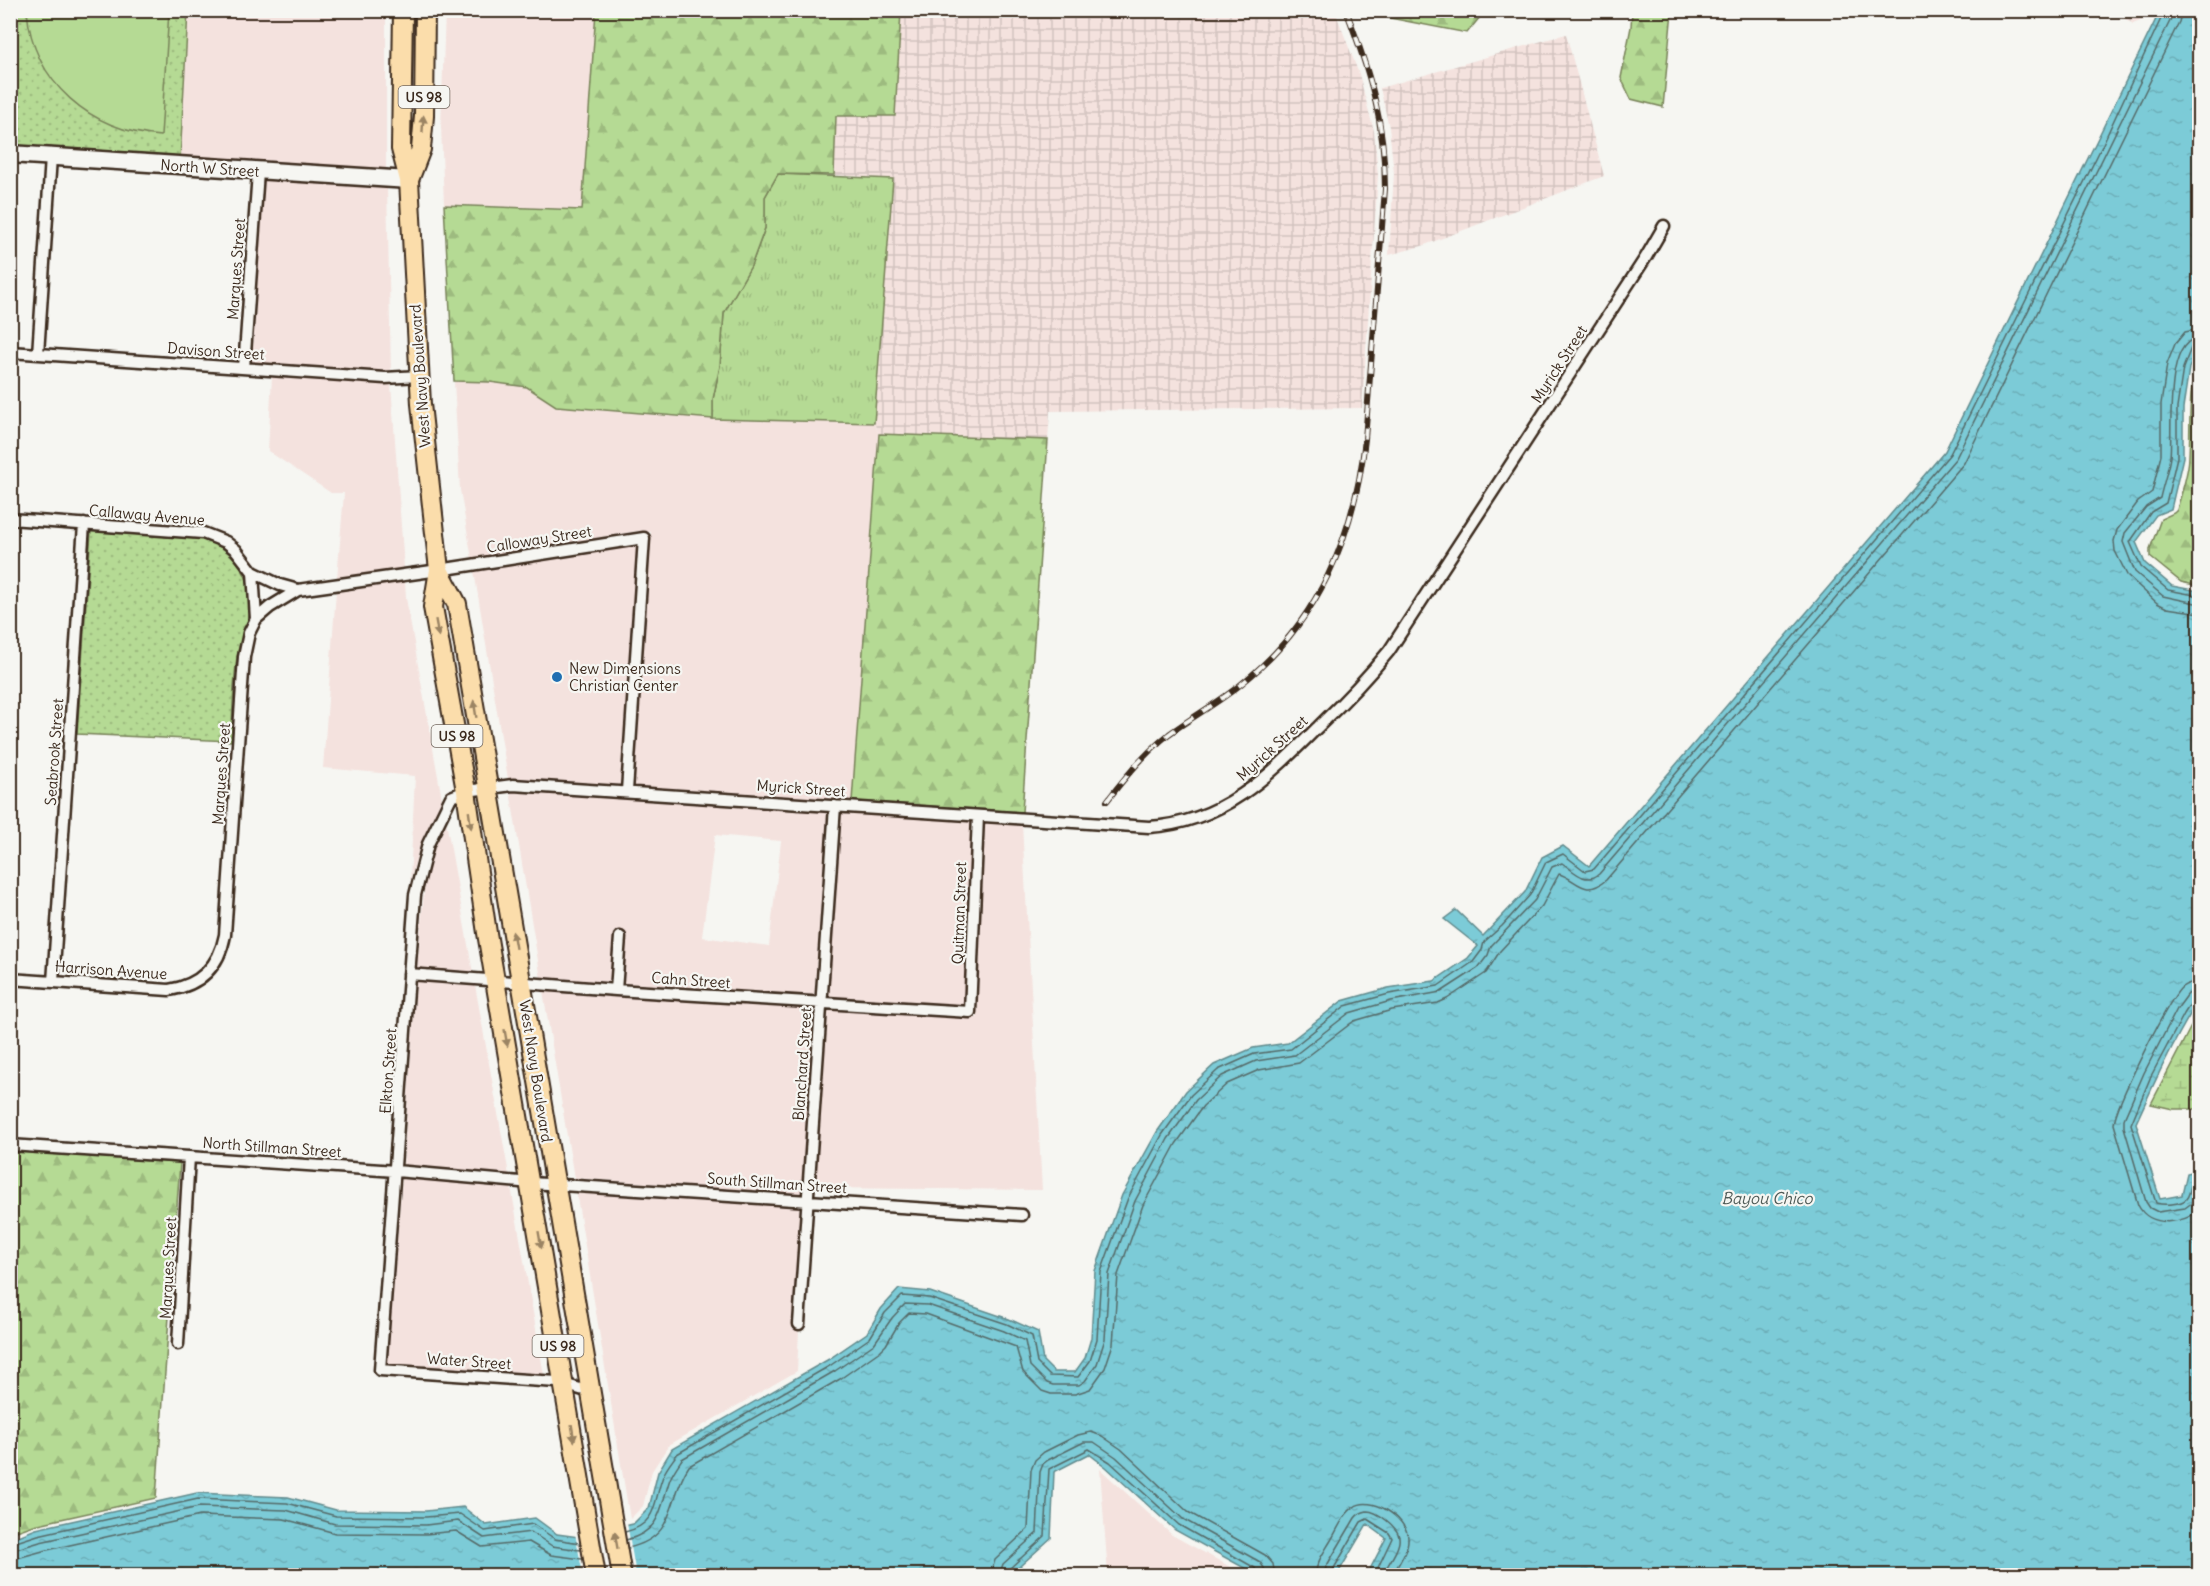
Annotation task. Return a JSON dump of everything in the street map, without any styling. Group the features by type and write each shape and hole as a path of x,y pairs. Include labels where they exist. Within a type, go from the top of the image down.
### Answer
{"main road":[{"name":"West Navy Boulevard","path":"403,10 401,149 409,180 419,375 439,570 433,607 466,791 495,981 596,1575"},
{"name":"West Navy Boulevard","path":"409,180 421,149 424,116 425,10"},
{"name":"North W Street","path":"10,154 258,172 409,180"},
{"name":"West Navy Boulevard","path":"439,570 456,604 622,1575"}],"street":[{"path":"39,354 51,157"},
{"name":"Marques Street","path":"244,368 258,172"},
{"name":"Myrick Street","path":"466,791 513,785 627,791 1101,825 1164,826 1209,813 1245,794 1269,775 1361,685 1389,651 1664,226"},
{"name":"Davison Street","path":"10,352 385,378 419,375"},
{"name":"Callaway Avenue","path":"10,519 203,533 215,536 236,550 254,573 280,585 298,590"},
{"name":"Seabrook Street","path":"53,982 84,524"},
{"name":"Calloway Street","path":"439,570 644,538 627,791"},
{"name":"Callaway Avenue","path":"256,619 270,607 298,590 439,570"},
{"name":"Marques Street","path":"205,975 218,960 225,935 244,657 249,633 256,619 254,573"},
{"name":"Elkton Street","path":"380,1370 415,895 423,859 447,803 456,795 466,791"},
{"name":"Blanchard Street","path":"799,1324 835,806"},
{"name":"Quitman Street","path":"970,1012 978,816"},
{"path":"616,990 620,937"},
{"name":"Cahn Street","path":"409,974 616,990 970,1012"},
{"name":"Harrison Avenue","path":"10,979 169,990 193,984 205,975"},
{"name":"North Stillman Street","path":"10,1145 396,1171 531,1183"},
{"name":"Marques Street","path":"178,1344 189,1157"},
{"name":"South Stillman Street","path":"531,1183 1022,1215"},
{"name":"Water Street","path":"380,1370 557,1382 590,1392"}],"shaded area":[{"path":"188,11 386,11 386,173 180,160"},
{"path":"445,11 596,11 582,210 444,205 441,126"},
{"path":"901,11 1335,11 1359,74 1374,131 1378,175 1362,408 1050,411 1048,440 879,434 874,423 893,179 834,175 836,115 895,116"},
{"path":"2115,11 2154,11 2151,16 2133,24"},
{"path":"1566,34 1604,176 1422,246 1389,255 1394,173 1389,127 1380,88"},
{"path":"264,178 387,185 391,372 252,362"},
{"path":"272,376 391,384 404,568 337,579 344,493 331,493 268,451"},
{"path":"454,381 490,382 527,387 556,406 713,419 874,423 879,434 852,801 634,786 651,532 638,531 472,559 460,490"},
{"path":"637,545 620,785 508,779 474,571"},
{"path":"405,581 406,598 442,799 421,842 410,881 415,776 323,768 336,591"},
{"path":"510,791 828,811 814,996 541,979","holes":["715,835 781,841 769,946 702,937"]},
{"path":"841,812 971,821 964,1006 828,997"},
{"path":"446,821 473,973 417,969 425,880 435,846"},
{"path":"985,822 1022,824 1042,1190 815,1188 827,1009 977,1018"},
{"path":"416,981 475,985 509,1175 403,1166"},
{"path":"543,991 814,1009 801,1194 574,1178"},
{"path":"402,1178 511,1187 544,1375 387,1364"},
{"path":"576,1191 800,1206 792,1329 799,1330 797,1371 669,1445 652,1471 643,1506 630,1519"},
{"path":"1100,1469 1172,1535 1245,1575 1108,1575"}],"green space":[{"path":"10,11 188,11 180,160 11,148"},
{"path":"27,11 169,11 161,136 135,132 111,124 89,113 70,99 54,81 41,60 32,37"},
{"path":"596,11 901,11 895,116 836,116 834,175 778,174 765,197 765,228 751,266 724,313 720,366 713,399 713,419 556,406 527,387 490,382 454,381 444,205 582,210"},
{"path":"1354,11 1485,11 1467,33"},
{"path":"1632,11 1672,11 1663,107 1631,99 1621,78"},
{"path":"778,174 893,179 874,423 713,419 713,399 720,366 724,313 751,266 765,228 765,197"},
{"path":"2199,359 2200,586 2181,582 2150,557 2150,549 2161,519 2177,510 2186,476 2189,463 2191,395"},
{"path":"879,434 1048,440 1022,812 852,801"},
{"path":"91,531 201,539 224,549 240,566 246,577 251,600 250,613 237,657 231,741 77,734"},
{"path":"2199,1011 2199,1109 2173,1109 2151,1104"},
{"path":"11,1151 180,1163 156,1498 34,1525 11,1533"}],"water":[{"name":"Bayou Chico","path":"2160,11 2199,11 2199,352 2197,351 2189,368 2183,408 2183,457 2171,509 2156,515 2136,542 2145,563 2172,586 2199,591 2199,1000 2173,1045 2136,1123 2160,1199 2182,1195 2187,1173 2199,1170 2199,1575 1367,1575 1386,1538 1367,1524 1337,1575 1257,1575 1175,1530 1089,1454 1054,1472 1051,1538 1010,1575 11,1576 11,1539 36,1529 197,1493 288,1497 336,1510 426,1511 463,1507 486,1525 535,1518 557,1534 579,1537 633,1524 649,1508 658,1472 672,1449 829,1359 867,1333 881,1309 899,1289 930,1292 1009,1319 1038,1332 1043,1361 1054,1372 1075,1372 1085,1358 1091,1338 1095,1271 1122,1195 1157,1132 1186,1091 1214,1065 1253,1048 1288,1043 1342,1001 1388,988 1434,981 1468,958 1478,946 1444,919 1456,910 1483,936 1525,892 1542,857 1563,846 1589,866 1945,451"}],"pier":[{"path":"627,1523 636,1575 583,1575 575,1533"}],"railway":[{"path":"1107,801 1160,741 1223,698 1267,661 1291,634 1311,606 1342,543 1360,475 1365,439 1385,189 1379,119 1369,76 1346,10"}],"place":[{"name":"New Dimensions Christian Center","path":"557,677"}]}
